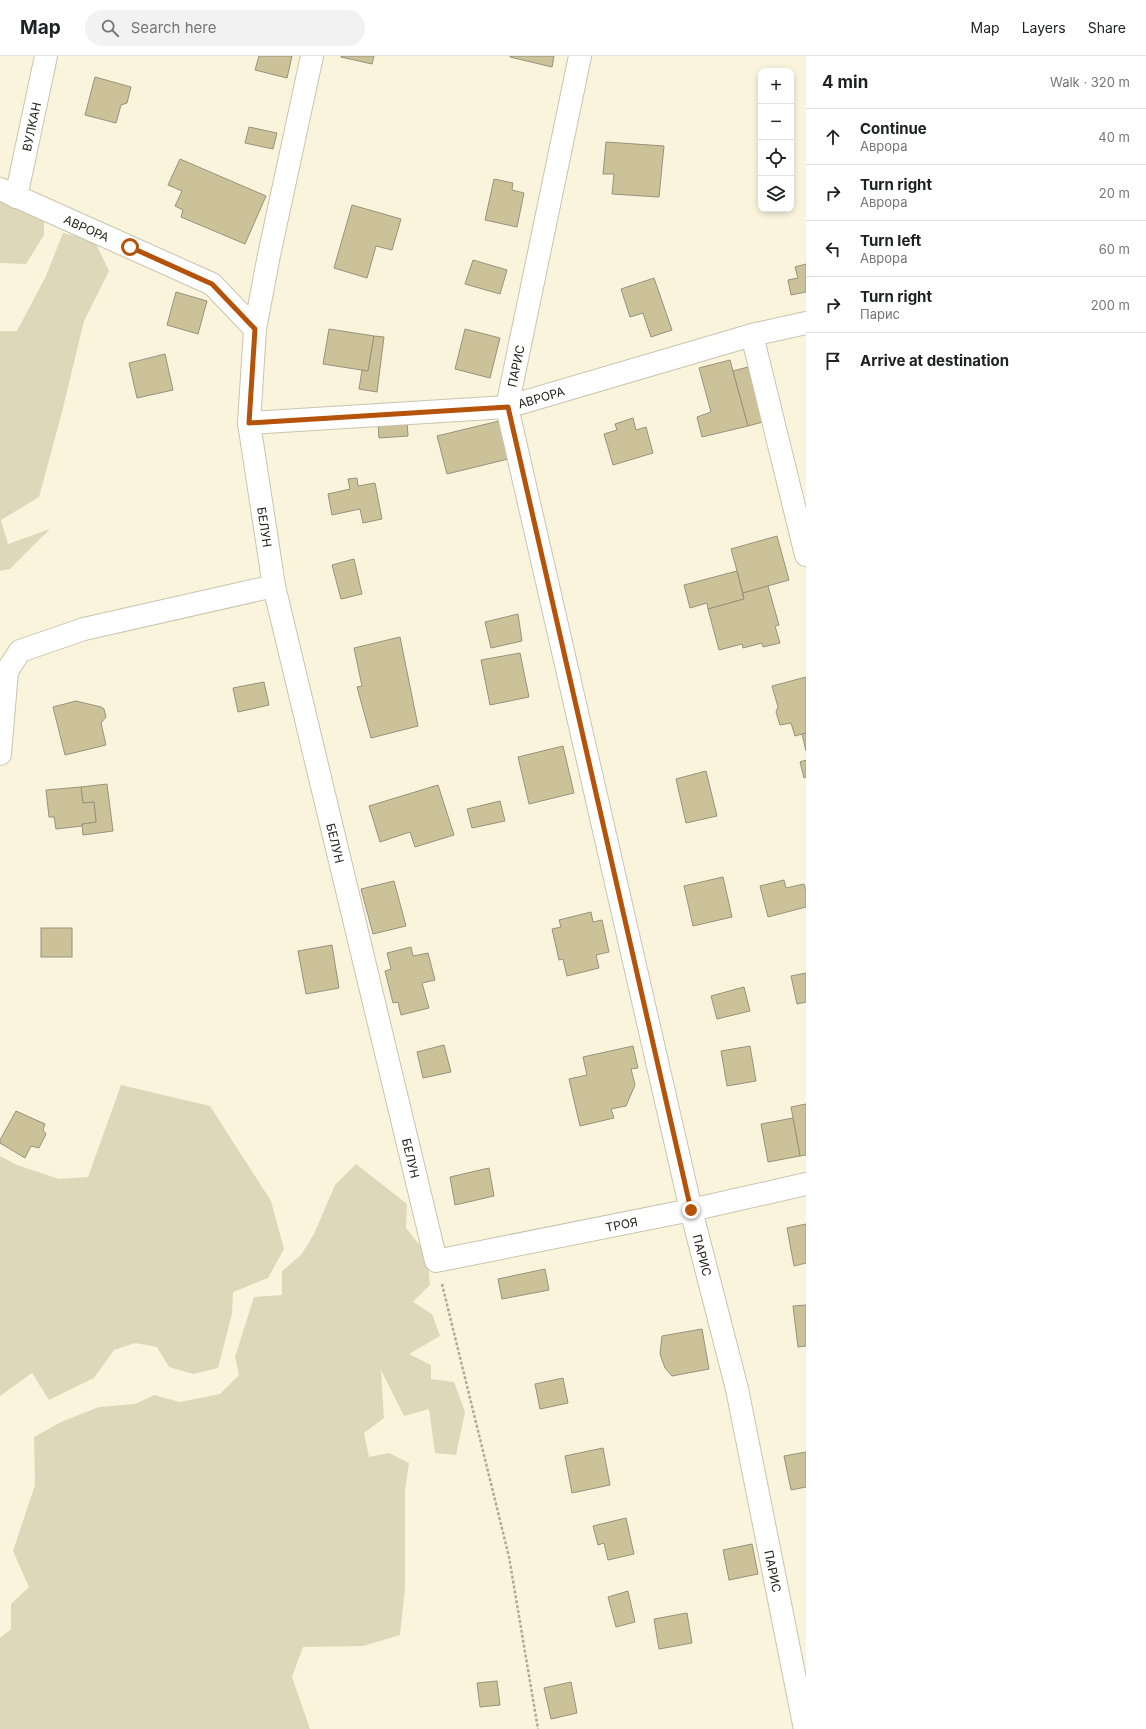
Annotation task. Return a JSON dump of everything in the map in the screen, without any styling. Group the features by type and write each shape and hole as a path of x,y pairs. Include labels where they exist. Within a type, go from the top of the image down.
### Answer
{"street":[{"name":"ВУЛКАН","path":"8,193 46,56"},
{"path":"249,423 255,329 269,255 312,56"},
{"name":"ПАРИС","path":"580,56 508,407 691,1210 737,1389 805,1729"},
{"name":"АВРОРА","path":"8,193 212,284 255,329"},
{"name":"АВРОРА","path":"249,423 508,407 752,335 806,323"},
{"path":"752,335 806,555"},
{"name":"БЕЛУН","path":"249,423 274,586 436,1261"},
{"path":"0,754 7,671 20,651 84,629 274,586"},
{"name":"ТРОЯ","path":"436,1261 691,1210 806,1184"}],"path":[{"path":"436,1261 509,1557 538,1729"}],"shaded area":[{"path":"0,197 44,222 44,235 26,264 0,263"},
{"path":"63,233 94,240 109,271 84,321 62,412 39,497 1,520 8,544 50,529 10,569 0,571 0,331 17,331 46,276"},
{"path":"121,1085 210,1106 271,1201 284,1249 268,1278 233,1292 232,1314 218,1368 193,1374 169,1367 157,1347 135,1343 114,1350 94,1378 49,1400 32,1373 0,1396 0,1156 17,1165 59,1179 88,1177"},
{"path":"356,1164 407,1204 406,1228 427,1254 430,1285 413,1302 432,1314 440,1336 409,1354 431,1365 431,1379 454,1382 465,1412 456,1455 435,1453 429,1409 404,1416 381,1370 384,1418 364,1433 369,1457 389,1453 409,1463 405,1490 405,1588 400,1635 363,1646 303,1647 292,1677 310,1729 0,1729 0,1638 11,1629 11,1604 29,1587 13,1551 35,1485 34,1437 61,1422 99,1407 135,1404 154,1395 180,1402 220,1394 239,1375 235,1357 254,1297 282,1295 282,1271 301,1255 314,1234 335,1185"}],"building":[{"path":"259,56 292,56 287,78 255,70"},
{"path":"341,56 374,56 372,64"},
{"path":"510,56 554,56 552,67"},
{"path":"95,77 131,87 127,103 121,105 116,123 85,115"},
{"path":"249,127 277,133 273,149 245,143"},
{"path":"606,142 664,146 659,197 612,194 614,174 603,174"},
{"path":"180,159 266,196 245,244 181,217 183,210 175,206 182,191 168,185"},
{"path":"494,179 513,183 512,190 524,193 517,227 485,220"},
{"path":"352,205 401,219 392,250 376,246 367,278 334,268"},
{"path":"473,260 507,270 500,294 465,284"},
{"path":"806,264 806,292 791,295 788,280 798,278 795,267"},
{"path":"654,278 672,330 651,337 643,313 630,317 621,289"},
{"path":"176,292 207,301 198,334 167,325"},
{"path":"329,329 374,336 368,371 323,364"},
{"path":"465,329 500,338 490,378 455,369"},
{"path":"374,336 384,337 377,392 359,389 362,370 368,371"},
{"path":"165,354 173,390 137,398 129,363"},
{"path":"730,360 748,426 702,437 697,417 711,412 699,368"},
{"path":"748,367 763,422 748,426 733,371"},
{"path":"633,418 636,430 646,427 653,453 613,465 604,434 617,430 615,424"},
{"path":"407,421 408,436 379,438 378,423"},
{"path":"499,421 508,459 447,474 437,436"},
{"path":"357,478 358,486 375,483 382,519 363,523 360,509 332,515 328,494 350,489 348,479"},
{"path":"777,536 789,580 743,593 731,549"},
{"path":"354,559 362,594 341,599 332,565"},
{"path":"737,571 744,599 708,609 707,603 690,608 684,585"},
{"path":"768,586 779,625 775,626 780,643 763,647 762,643 743,648 742,644 719,650 708,609 744,599 743,593"},
{"path":"518,614 522,641 491,648 485,622"},
{"path":"400,637 418,726 371,738 357,687 362,686 354,648"},
{"path":"520,653 529,697 490,705 481,660"},
{"path":"806,677 806,733 795,736 791,723 780,725 776,712 778,707 772,686"},
{"path":"264,682 269,705 238,712 233,688"},
{"path":"76,701 104,709 106,717 101,723 106,745 65,755 53,707"},
{"path":"806,733 806,751 802,734"},
{"path":"563,746 574,793 529,804 518,757"},
{"path":"806,760 806,777 804,778 800,762"},
{"path":"706,771 717,816 686,823 676,779"},
{"path":"107,784 113,831 83,835 82,824 96,822 94,802 83,803 81,787"},
{"path":"438,785 454,835 415,847 410,832 380,842 369,806"},
{"path":"81,787 83,803 94,802 96,822 82,824 82,826 56,829 54,817 49,817 46,790"},
{"path":"500,801 505,821 472,828 467,809"},
{"path":"723,877 732,917 693,926 684,886"},
{"path":"784,880 786,888 804,884 806,891 806,907 768,917 760,886"},
{"path":"394,881 406,926 373,934 361,889"},
{"path":"591,912 593,922 602,920 609,952 596,955 599,968 567,976 563,959 559,960 552,929 561,927 559,920"},
{"path":"41,928 72,928 72,957 41,957"},
{"path":"332,945 339,988 306,994 298,951"},
{"path":"411,947 413,956 428,953 435,980 422,983 429,1008 401,1015 398,1002 393,1003 385,971 391,969 387,953"},
{"path":"806,973 806,1002 797,1004 791,976"},
{"path":"744,987 750,1011 717,1019 711,996"},
{"path":"444,1045 451,1072 423,1078 417,1052"},
{"path":"633,1046 638,1068 631,1069 635,1085 626,1106 611,1109 614,1118 580,1126 569,1079 587,1075 583,1057"},
{"path":"750,1046 756,1081 727,1086 721,1051"},
{"path":"806,1104 806,1155 800,1156 791,1107"},
{"path":"16,1111 45,1124 43,1130 46,1134 39,1148 31,1146 25,1158 0,1143 0,1140"},
{"path":"793,1118 800,1156 768,1162 761,1124"},
{"path":"489,1168 494,1196 455,1205 450,1177"},
{"path":"806,1224 806,1263 794,1266 787,1228"},
{"path":"545,1269 549,1290 502,1299 498,1279"},
{"path":"806,1305 806,1346 798,1347 793,1306"},
{"path":"702,1329 709,1369 672,1376 665,1368 660,1354 662,1336"},
{"path":"563,1378 568,1403 540,1409 535,1384"},
{"path":"603,1448 610,1485 572,1493 565,1456"},
{"path":"806,1452 806,1487 791,1490 784,1456"},
{"path":"626,1518 634,1554 608,1560 604,1543 598,1545 593,1526"},
{"path":"752,1544 758,1574 729,1580 723,1550"},
{"path":"628,1591 635,1622 616,1627 608,1597"},
{"path":"687,1613 692,1643 659,1649 654,1619"},
{"path":"497,1681 500,1705 480,1707 477,1683"},
{"path":"571,1682 577,1713 551,1719 544,1688"}],"route":[{"path":"130,247 212,284 255,329 249,423 508,407 691,1210"}]}
